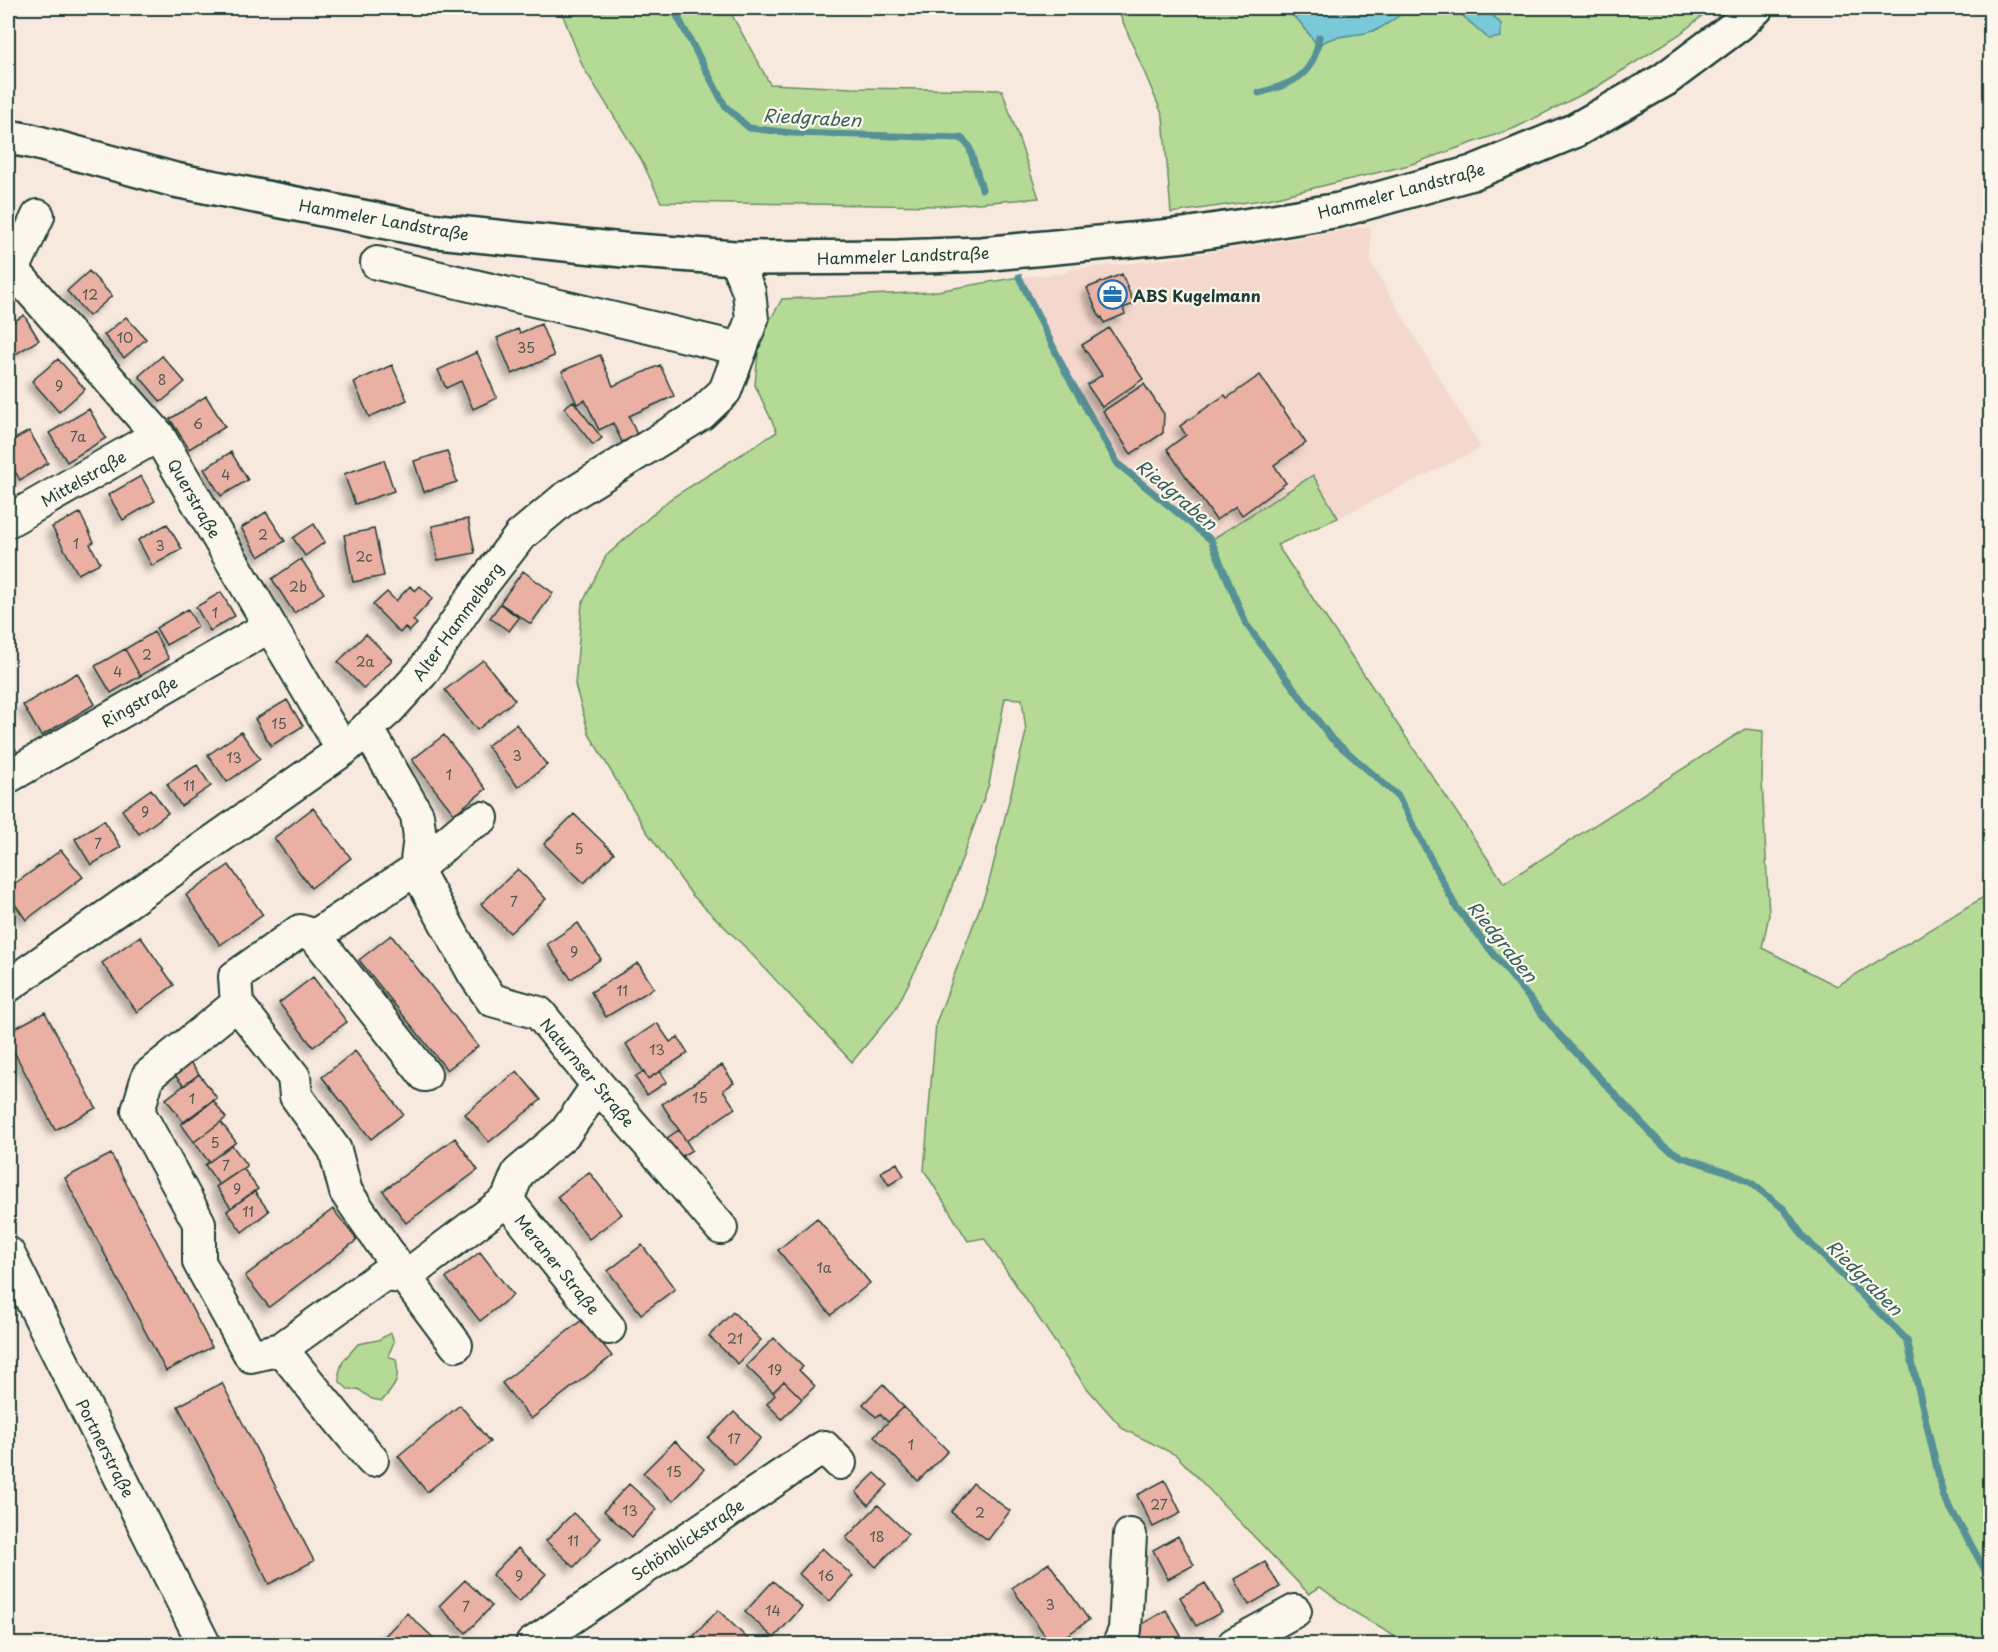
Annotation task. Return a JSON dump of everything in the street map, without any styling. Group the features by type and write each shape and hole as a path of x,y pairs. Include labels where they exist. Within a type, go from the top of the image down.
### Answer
{"main road":[{"name":"Hammeler Landstraße","path":"8,137 31,141 175,180 428,230 623,250 735,258 899,257 1146,247 1185,235 1339,210 1472,173 1574,131 1664,80 1739,24 1756,8"}],"street":[{"path":"10,271 38,216"},
{"name":"Alter Hammelberg","path":"8,986 343,750 389,709 422,674 475,594 519,536 564,499 700,414 725,391 752,319 749,291 735,258"},
{"path":"377,263 741,349"},
{"name":"Querstraße","path":"10,271 158,435 343,750"},
{"name":"Mittelstraße","path":"8,521 158,435"},
{"name":"Ringstraße","path":"8,777 270,626"},
{"path":"367,728 417,815 420,837 416,869"},
{"path":"315,936 416,869 465,826 482,819"},
{"name":"Naturnser Straße","path":"416,869 474,974 492,1000 538,1013 721,1228"},
{"path":"425,1075 315,936 300,931 235,977 237,1004 294,1077 296,1096 335,1150 346,1192 456,1345"},
{"path":"237,1004 148,1076 138,1111 199,1223 198,1263 251,1356 281,1349 383,1275 405,1277"},
{"name":"Meraner Straße","path":"405,1277 507,1200 518,1173 565,1133 598,1085"},
{"name":"Meraner Straße","path":"507,1200 609,1328"},
{"name":"Portnerstraße","path":"8,1252 204,1644"},
{"path":"281,1349 372,1460"},
{"name":"Schönblickstraße","path":"532,1644 824,1447 840,1463"},
{"path":"1119,1644 1125,1630 1130,1535"},
{"path":"1234,1644 1295,1611"}],"shaded area":[{"path":"1371,226 1371,263 1481,448 1338,518 1313,475 1211,540 1118,464 1066,373 1019,277 1169,259"}],"green space":[{"path":"560,8 728,8 770,84 852,88 1002,90 1039,198 940,206 661,202 641,159 583,67"},
{"path":"1117,8 1283,8 1300,22 1318,46 1333,38 1377,30 1410,8 1454,8 1489,39 1501,24 1485,8 1712,8 1680,34 1595,88 1515,128 1409,165 1268,199 1171,213 1163,116"},
{"path":"1019,277 1066,373 1118,464 1211,540 1313,475 1338,518 1277,545 1504,883 1745,729 1763,731 1762,780 1769,915 1762,948 1837,986 1990,893 1990,1644 1407,1644 1354,1612 1320,1587 1309,1594 1176,1455 1123,1429 1085,1386 984,1238 968,1241 924,1170 936,1023 988,886 1026,732 1022,699 1005,698 989,784 937,928 895,1010 852,1062 745,947 692,895 645,829 589,734 575,685 582,604 606,556 670,499 777,432 755,385 759,340 782,299 931,292"},
{"path":"391,1333 394,1342 388,1356 396,1359 397,1377 391,1391 382,1401 372,1399 358,1389 349,1390 340,1382 339,1373 343,1361 358,1344 378,1340"}],"water":[{"path":"1283,8 1410,8 1371,32 1339,37 1318,46 1300,22"},
{"path":"1454,8 1485,8 1501,24 1501,37 1489,39"}],"building":[{"path":"89,271 112,296 89,316 67,291"},
{"path":"1122,274 1134,304 1123,308 1125,314 1104,323 1087,288"},
{"path":"24,315 39,340 9,358 8,325"},
{"path":"126,317 146,339 124,358 104,335"},
{"path":"541,324 554,356 512,374 497,338 518,329 520,333"},
{"path":"1109,328 1143,379 1102,407 1087,385 1102,375 1082,345"},
{"path":"477,352 497,398 473,409 461,381 446,388 438,370"},
{"path":"600,355 613,386 660,365 674,396 629,416 637,435 622,442 613,423 599,430 585,400 577,404 562,371"},
{"path":"162,356 185,382 161,402 139,376"},
{"path":"58,359 85,389 59,412 32,381"},
{"path":"392,365 407,400 369,417 354,382"},
{"path":"1260,375 1306,443 1274,465 1286,483 1242,515 1236,506 1216,520 1167,449 1186,435 1180,426 1225,395 1227,398"},
{"path":"1144,384 1164,414 1163,433 1131,454 1103,411"},
{"path":"206,396 225,427 189,449 170,419"},
{"path":"573,401 602,438 593,445 564,408"},
{"path":"89,409 106,438 67,462 49,433"},
{"path":"29,431 48,463 20,480 8,459 8,443"},
{"path":"447,451 457,482 424,492 414,461"},
{"path":"231,452 248,480 221,496 204,469"},
{"path":"384,460 394,491 355,504 344,474"},
{"path":"141,476 155,501 123,520 108,495"},
{"path":"266,512 285,541 259,557 241,528"},
{"path":"80,513 94,542 90,544 100,563 78,574 52,527"},
{"path":"468,519 475,553 438,560 432,526"},
{"path":"167,524 182,549 152,566 138,540"},
{"path":"314,524 325,542 305,556 293,538"},
{"path":"374,529 384,576 353,582 344,535"},
{"path":"301,559 324,593 294,613 272,579"},
{"path":"523,571 553,593 531,624 500,603"},
{"path":"410,586 415,591 420,586 433,598 413,620 417,624 409,632 405,627 400,633 373,605 387,592 396,601"},
{"path":"221,592 235,616 210,631 196,607"},
{"path":"500,604 519,618 509,631 490,618"},
{"path":"188,609 198,627 166,645 156,628"},
{"path":"154,632 169,659 140,676 125,649"},
{"path":"366,634 392,660 364,689 338,662"},
{"path":"125,649 140,676 111,693 95,666"},
{"path":"483,660 515,700 477,730 445,690"},
{"path":"77,673 95,704 41,736 23,705"},
{"path":"287,700 303,726 271,746 255,719"},
{"path":"516,724 547,765 518,787 487,746"},
{"path":"241,732 260,759 227,782 208,755"},
{"path":"444,735 486,789 454,814 412,760"},
{"path":"8,737 16,750 8,755"},
{"path":"197,765 211,786 181,806 167,784"},
{"path":"151,789 168,813 139,834 122,810"},
{"path":"313,808 351,858 311,888 274,838"},
{"path":"574,814 614,853 584,883 544,844"},
{"path":"104,820 121,847 91,865 75,839"},
{"path":"61,850 83,877 26,920 8,894 8,889"},
{"path":"229,865 263,915 220,945 186,895"},
{"path":"518,869 546,899 510,933 481,904"},
{"path":"578,923 601,959 571,979 547,944"},
{"path":"391,935 478,1046 447,1070 359,960"},
{"path":"140,936 174,985 137,1012 102,963"},
{"path":"638,963 654,988 606,1017 591,992"},
{"path":"313,977 347,1022 313,1047 279,1003"},
{"path":"45,1012 96,1108 55,1130 8,1040 8,1032"},
{"path":"657,1023 670,1042 678,1037 688,1053 648,1079 626,1044"},
{"path":"355,1051 403,1114 371,1139 322,1077"},
{"path":"189,1061 199,1074 184,1086 173,1073"},
{"path":"722,1065 734,1083 723,1090 735,1108 686,1141 662,1104"},
{"path":"517,1071 541,1100 489,1142 465,1114"},
{"path":"644,1071 648,1079 660,1071 667,1082 647,1095 635,1077"},
{"path":"199,1074 217,1098 184,1123 166,1099"},
{"path":"213,1100 226,1118 194,1142 181,1124"},
{"path":"221,1122 236,1142 209,1162 194,1142"},
{"path":"679,1130 692,1150 674,1161 661,1142"},
{"path":"455,1138 478,1170 406,1223 383,1191"},
{"path":"232,1145 247,1166 219,1185 205,1165"},
{"path":"111,1154 212,1347 166,1371 65,1178"},
{"path":"897,1163 904,1176 889,1185 881,1172"},
{"path":"243,1168 258,1189 231,1208 216,1187"},
{"path":"589,1172 622,1214 589,1239 557,1197"},
{"path":"254,1191 269,1211 242,1232 227,1211"},
{"path":"333,1209 357,1240 269,1307 245,1276"},
{"path":"817,1218 870,1283 831,1315 778,1250"},
{"path":"642,1245 675,1289 641,1314 608,1271"},
{"path":"480,1252 513,1295 480,1321 446,1278"},
{"path":"733,1312 761,1340 738,1364 709,1336"},
{"path":"583,1319 612,1356 531,1419 502,1383"},
{"path":"774,1338 803,1367 799,1370 815,1386 802,1399 784,1381 773,1392 746,1366"},
{"path":"784,1381 802,1399 782,1419 767,1404 775,1395 773,1392"},
{"path":"222,1383 314,1561 269,1584 178,1406"},
{"path":"883,1384 904,1407 888,1422 880,1414 876,1417 863,1404"},
{"path":"460,1405 490,1442 427,1492 398,1456"},
{"path":"904,1407 948,1451 918,1481 874,1436"},
{"path":"734,1412 761,1438 735,1465 708,1438"},
{"path":"675,1441 704,1469 673,1501 643,1473"},
{"path":"875,1473 888,1485 868,1505 856,1492"},
{"path":"1165,1480 1181,1513 1153,1527 1137,1495"},
{"path":"973,1483 1010,1511 988,1540 951,1512"},
{"path":"629,1484 657,1509 632,1537 604,1511"},
{"path":"878,1505 908,1534 876,1567 846,1538"},
{"path":"573,1513 601,1538 574,1567 546,1541"},
{"path":"1178,1536 1194,1565 1168,1579 1153,1550"},
{"path":"518,1548 546,1574 519,1602 492,1575"},
{"path":"822,1548 853,1576 830,1601 799,1574"},
{"path":"1265,1562 1280,1587 1249,1605 1235,1579"},
{"path":"1049,1563 1089,1620 1054,1644 1051,1644 1012,1588"},
{"path":"465,1580 492,1606 466,1633 439,1606"},
{"path":"773,1581 802,1607 774,1638 745,1612"},
{"path":"1205,1583 1222,1612 1196,1626 1180,1597"},
{"path":"718,1610 749,1640 745,1644 695,1644 690,1640"},
{"path":"1166,1610 1184,1641 1178,1644 1131,1644 1125,1634"},
{"path":"407,1613 440,1644 385,1644 381,1640"}],"waterway":[{"name":"Riedgraben","path":"673,8 725,106 749,128 792,133 961,138 969,146 982,189"},
{"path":"1259,93 1282,86 1300,76 1312,61 1319,37"},
{"name":"Riedgraben","path":"1019,277 1066,373 1118,464 1211,540 1246,624 1331,738 1398,796 1456,907 1554,1029 1662,1145 1682,1157 1750,1182 1784,1209 1803,1236 1907,1340 1943,1495 1990,1579"}],"place":[{"name":"ABS Kugelmann","path":"1112,295"}]}
